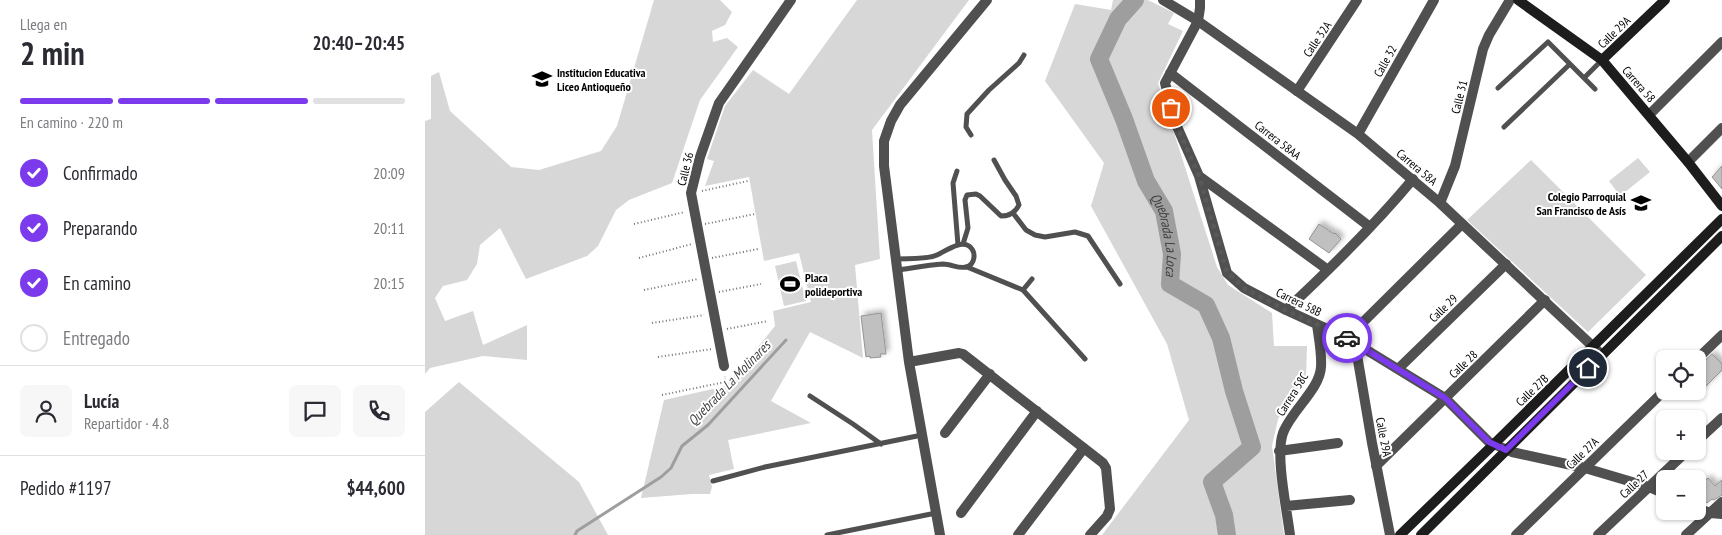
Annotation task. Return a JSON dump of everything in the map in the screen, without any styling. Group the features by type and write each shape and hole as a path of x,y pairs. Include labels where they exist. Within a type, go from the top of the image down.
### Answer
{"main road":[{"name":"Carrera 58","path":"1518,0 1602,60 1688,162 1722,206"},
{"name":"Calle 29A","path":"1602,60 1665,0"},
{"name":"Calle 27B","path":"1400,535 1594,347 1722,219"},
{"name":"Calle 27B","path":"1421,535 1722,236"}],"street":[{"name":"Calle 36","path":"724,366 691,193 700,157 719,102 791,0"},
{"path":"940,535 909,362 884,166 884,141 891,121 900,105 987,0"},
{"name":"Carrera 58A","path":"1163,0 1184,12 1358,134 1440,203 1602,355"},
{"path":"1197,21 1201,8 1199,0"},
{"name":"Calle 32A","path":"1297,91 1357,0"},
{"name":"Calle 32","path":"1358,134 1433,0"},
{"name":"Calle 31","path":"1440,203 1455,166 1483,49 1489,35 1510,0"},
{"name":"Carrera 58B","path":"1197,21 1165,83 1175,122 1199,176 1227,272 1244,288 1285,310 1351,341 1445,398 1489,442 1512,452 1585,468 1656,490"},
{"path":"1649,115 1722,42"},
{"name":"Carrera 58AA","path":"1170,73 1370,227"},
{"path":"1688,162 1722,128"},
{"name":"Carrera 58B","path":"1199,176 1328,270"},
{"path":"1285,310 1328,270 1413,179"},
{"path":"1351,341 1462,224"},
{"name":"Calle 29","path":"1398,369 1506,264"},
{"name":"Calle 28","path":"1376,466 1545,300"},
{"name":"Carrera 58C","path":"1290,535 1279,451 1283,434 1293,413 1315,385 1321,369 1317,325"},
{"path":"1706,350 1722,335"},
{"name":"Calle 29A","path":"1351,341 1390,535"},
{"path":"909,362 959,352 963,354 1103,464 1106,468 1109,510 1107,516 1090,535"},
{"path":"945,433 990,374"},
{"name":"Calle 27A","path":"1516,535 1656,399"},
{"path":"961,512 1037,411"},
{"path":"1706,433 1722,418"},
{"path":"1279,451 1339,444"},
{"path":"1018,535 1084,448"},
{"name":"Calle 27","path":"1598,535 1678,460"},
{"path":"1286,506 1350,500"},
{"path":"1686,535 1722,502"},
{"path":"1706,511 1722,514"}],"lane":[{"path":"1498,88 1548,42 1595,89"},
{"path":"971,135 966,127 967,114 989,90 1019,63 1024,55"},
{"path":"1584,78 1602,60"},
{"path":"1504,127 1570,64"},
{"path":"961,244 968,228 965,200 967,195 976,194 980,196 1001,216 1013,213 1019,206 1018,200 995,160"},
{"path":"957,171 953,183 961,244"},
{"path":"1013,213 1026,230 1035,235 1045,237 1075,232 1088,236 1120,284"},
{"path":"895,259 935,256 961,244 968,245 973,250 974,254 971,264 967,267"},
{"path":"897,270 945,264 961,268 967,267 1023,290 1085,359"},
{"path":"1023,290 1032,279"},
{"path":"810,396 881,444"},
{"path":"713,480 765,467 922,435"},
{"path":"827,535 936,512"}],"path":[{"path":"691,193 748,181"},
{"path":"633,224 694,210"},
{"path":"697,226 755,214"},
{"path":"639,258 701,242"},
{"path":"704,259 759,249"},
{"path":"644,290 707,278"},
{"path":"710,294 761,284"},
{"path":"652,323 714,313"},
{"path":"717,331 768,321"},
{"path":"657,357 721,348"},
{"path":"662,395 725,382 724,366"}],"shaded area":[{"path":"654,0 720,0 732,12 725,25 712,31 713,42 727,38 738,47 700,100 672,183 629,200 616,210 598,246 587,256 526,279 500,228 480,245 477,264 467,280 443,286 435,298 445,321 473,311 483,345 527,325 527,360 483,356 430,368 425,374 425,121 431,119 431,76 439,72 450,111 511,167 539,170 601,151 617,126"},
{"path":"857,0 969,0 872,130 880,259 855,265 863,358 810,332 771,401 811,423 728,440 734,469 709,475 712,487 710,494 641,498 664,400 726,386 775,326 773,311 811,302 799,253 764,261 749,177 705,186 714,161 707,159 725,106 753,70 789,94"},
{"path":"1113,0 1148,0 1174,13 1168,24 1183,31 1158,83 1217,267 1228,285 1272,313 1274,346 1307,346 1306,379 1278,419 1272,446 1284,535 1102,535 1189,420 1167,344 1091,206 1104,163 1045,81 1075,4 1111,10"},
{"path":"1638,158 1650,172 1620,196 1609,181"},
{"path":"1531,160 1646,275 1588,332 1467,220"},
{"name":"Placa polideportiva","path":"796,261 806,301 784,306 775,266"},
{"path":"459,382 579,482 608,535 425,535 425,412"}],"building":[{"path":"1722,166 1722,189 1712,177"},
{"path":"1319,224 1335,233 1341,239 1329,253 1309,239"},
{"path":"881,313 886,354 880,354 881,357 866,357 861,316"},
{"path":"1712,354 1722,364 1722,370 1706,386 1706,360"},
{"path":"1708,478 1715,486 1722,480 1722,495 1707,503 1706,502 1706,480"}],"waterway":[{"name":"Quebrada La Loca","path":"1135,0 1118,19 1099,59 1124,119 1146,181 1164,211 1172,254 1170,284 1206,305 1221,338 1234,391 1252,447 1212,482 1224,515 1227,535"},
{"name":"Quebrada La Molinares","path":"575,535 577,531 661,477 671,468 682,446 708,425 786,340"}],"way so far":[{"path":"1171,108 1175,122 1199,176 1227,272 1244,288 1285,310 1347,338"}],"place":[{"name":"Institucion Educativa Liceo Antioqueño","path":"542,79"},
{"name":"Colegio Parroquial San Francisco de Asís","path":"1641,203"},
{"name":"Placa polideportiva","path":"790,284"}],"route":[{"path":"1347,338 1445,398 1489,442 1506,450 1588,368"}]}
